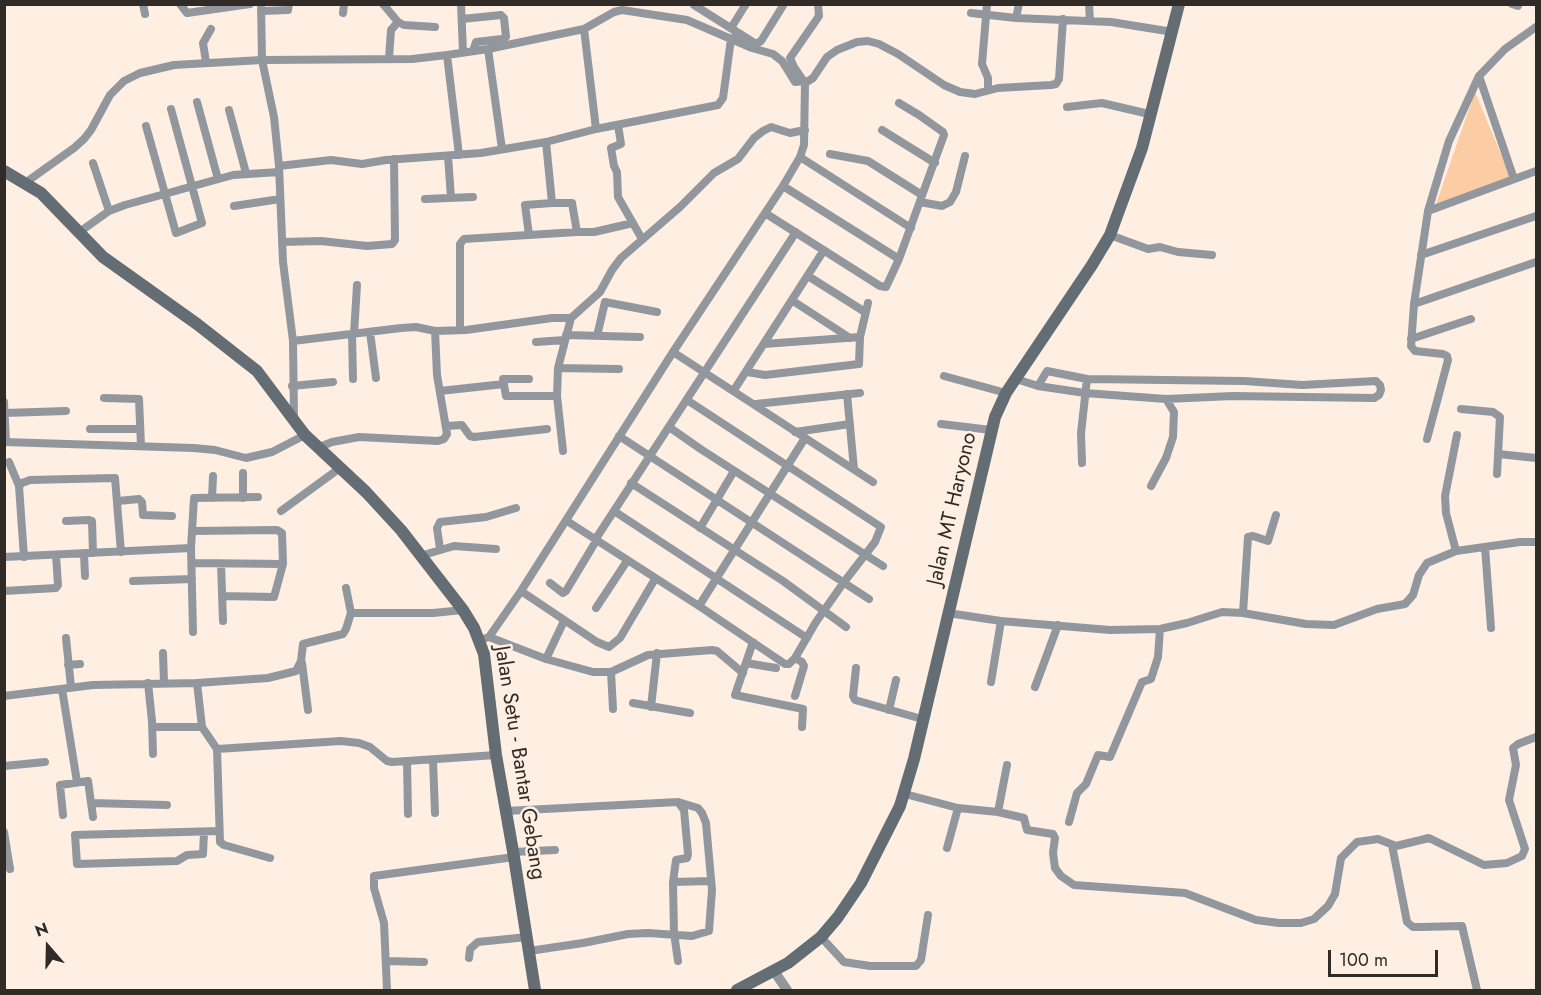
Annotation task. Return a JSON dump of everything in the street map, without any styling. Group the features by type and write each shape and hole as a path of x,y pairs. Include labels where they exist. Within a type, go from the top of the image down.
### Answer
{"main road":[{"name":"Jalan MT Haryono","path":"737,990 797,957 838,917 861,882 905,794 991,430 1006,393 1092,266 1110,235 1142,148 1179,4"},
{"name":"Jalan Setu - Bantar Gebang","path":"4,171 41,193 103,257 197,324 257,371 305,435 384,510 485,639 484,654 496,756 535,990"}],"street":[{"path":"180,4 187,13 250,4"},
{"path":"289,4 288,10 262,8 262,60 274,117 279,169 282,242 293,341 294,422"},
{"path":"383,4 398,22 408,26 435,27"},
{"path":"461,4 463,52"},
{"path":"731,28 746,4"},
{"path":"694,5 753,43 759,43 784,4"},
{"path":"743,673 717,651 644,655 611,672 582,670 485,639 521,591 567,521 619,436 800,157 804,145 801,131 805,82 790,58 819,16 818,4"},
{"path":"987,4 982,64 988,78 988,90"},
{"path":"1016,18 1018,4"},
{"path":"1089,4 1090,21"},
{"path":"25,183 74,148 84,138 91,130 110,94 132,75 154,69 206,62 412,59 447,55 584,29 614,12 630,10 687,20 778,57 795,82 799,83 813,78 832,52 857,42 868,41 898,54 954,89 975,94 988,90 1051,85 1058,82 1063,19"},
{"path":"971,13 1016,18 1130,24 1173,32"},
{"path":"462,19 501,15 504,18 506,37 476,42 473,51"},
{"path":"389,58 390,30 398,22"},
{"path":"1427,439 1448,356 1413,350 1411,339 1428,211 1449,141 1479,76 1505,49 1536,27"},
{"path":"206,62 203,43 211,29"},
{"path":"584,29 596,129"},
{"path":"731,39 740,34"},
{"path":"78,233 109,211 191,186 246,173 331,160 362,164 394,159 459,155 546,142 596,129 698,110 721,103 731,39"},
{"path":"488,49 502,149"},
{"path":"447,55 459,155"},
{"path":"1479,76 1514,179"},
{"path":"197,102 219,179"},
{"path":"765,213 883,288 887,286 911,228 944,132 899,103"},
{"path":"1067,107 1102,103 1149,114"},
{"path":"146,126 176,233 202,222 171,109"},
{"path":"229,110 246,173"},
{"path":"618,125 621,144 612,148 617,172 618,196 642,239"},
{"path":"563,451 557,396 558,368 571,318 600,292 617,263 714,173 738,159 763,131 775,127 787,133 801,131"},
{"path":"882,130 935,163"},
{"path":"546,142 552,203"},
{"path":"830,154 868,161 921,198 942,206 950,202 956,192 964,156"},
{"path":"448,156 452,198"},
{"path":"800,157 911,228"},
{"path":"282,242 321,241 367,246 392,244 395,240 394,159"},
{"path":"93,163 109,211"},
{"path":"1428,211 1536,171"},
{"path":"783,186 899,259"},
{"path":"425,199 473,197"},
{"path":"234,206 280,199"},
{"path":"529,235 525,205 552,203 572,203 577,232"},
{"path":"1421,255 1536,216"},
{"path":"460,329 461,241 464,239 594,232 633,223"},
{"path":"550,584 563,593 566,591 631,483 796,232"},
{"path":"1110,235 1148,249 1160,247 1178,252 1212,255"},
{"path":"734,390 824,250"},
{"path":"1414,304 1536,262"},
{"path":"808,276 866,312"},
{"path":"353,379 353,334 357,285"},
{"path":"793,301 850,338"},
{"path":"597,336 605,302 657,312"},
{"path":"747,372 765,375 857,365 860,361 860,338 868,303"},
{"path":"293,341 416,327 435,331 552,318 571,318"},
{"path":"1411,339 1471,319"},
{"path":"317,448 332,442 358,437 441,441 447,434 447,426 440,391 435,331"},
{"path":"370,332 376,378"},
{"path":"536,342 597,336 640,338"},
{"path":"764,344 860,338"},
{"path":"673,352 873,482"},
{"path":"558,368 618,369"},
{"path":"1016,379 1038,386 1085,393 1166,399 1233,396 1374,398 1381,390 1380,384 1376,381 1302,385 1244,381 1087,379 1047,371 1038,386"},
{"path":"944,376 1006,393"},
{"path":"529,379 503,379 508,397 557,396"},
{"path":"1083,463 1082,433 1087,379"},
{"path":"1233,396 1244,381"},
{"path":"292,386 333,382"},
{"path":"440,391 504,384"},
{"path":"756,404 860,393"},
{"path":"847,394 854,469"},
{"path":"104,399 139,399 141,446"},
{"path":"1151,486 1166,458 1173,437 1174,412 1166,399"},
{"path":"567,521 787,665 795,658 844,582 875,542 881,527 687,400"},
{"path":"4,402 5,442 215,450 246,458 272,452 305,435"},
{"path":"1461,409 1498,413 1500,417 1497,474"},
{"path":"5,413 66,411"},
{"path":"941,423 991,430"},
{"path":"795,432 850,424"},
{"path":"447,426 462,425 470,436 474,437 548,429"},
{"path":"669,427 883,566"},
{"path":"90,429 140,429"},
{"path":"1456,551 1446,513 1445,496 1457,435"},
{"path":"619,436 869,599"},
{"path":"699,606 805,438"},
{"path":"1498,454 1536,458"},
{"path":"9,462 19,486 24,557"},
{"path":"281,511 340,468"},
{"path":"700,528 734,471"},
{"path":"243,473 243,498"},
{"path":"212,498 213,476"},
{"path":"19,486 30,480 114,477 121,552"},
{"path":"631,483 735,549 846,627"},
{"path":"193,632 191,548 194,498 258,497"},
{"path":"118,501 139,499 142,502 144,516 172,516"},
{"path":"440,549 437,528 440,522 486,517 516,508"},
{"path":"614,511 807,638"},
{"path":"1243,613 1248,537 1253,536 1268,541 1276,515"},
{"path":"66,521 92,521 85,576"},
{"path":"192,531 279,530 283,537 283,564 273,597 223,596"},
{"path":"948,613 1001,621 1110,630 1160,629 1222,612 1334,626 1377,609 1405,604 1413,595 1419,575 1427,563 1456,551 1536,542"},
{"path":"420,555 454,546 496,549"},
{"path":"1485,547 1491,628"},
{"path":"4,557 191,548"},
{"path":"4,591 56,588 58,585 56,555"},
{"path":"596,608 627,561"},
{"path":"192,563 283,564"},
{"path":"221,564 223,621"},
{"path":"133,581 192,579"},
{"path":"521,591 603,645 612,646 620,638 654,579"},
{"path":"308,710 301,661 303,644 343,634 351,613 346,588"},
{"path":"351,613 433,613 463,610"},
{"path":"546,659 564,621"},
{"path":"991,682 1001,621"},
{"path":"1035,687 1058,625"},
{"path":"1069,822 1077,793 1086,784 1098,755 1110,757 1142,682 1151,679 1158,657 1160,629"},
{"path":"66,638 67,688 77,782"},
{"path":"753,642 735,695 803,709 802,727"},
{"path":"163,653 164,682"},
{"path":"651,707 657,654"},
{"path":"795,658 804,666 795,696"},
{"path":"4,696 67,688 268,678 296,671 301,661"},
{"path":"746,663 776,668"},
{"path":"68,665 80,664"},
{"path":"856,668 853,698 922,719"},
{"path":"611,672 613,709"},
{"path":"889,710 896,680"},
{"path":"148,683 153,727 153,754"},
{"path":"197,683 202,727 217,749 221,844 270,858"},
{"path":"633,703 690,714"},
{"path":"153,727 202,727"},
{"path":"905,794 957,808 998,812 1024,818 1027,830 1053,834 1055,868 1061,876 1074,885 1170,890 1185,893 1256,920 1301,924 1320,915 1335,894 1341,858 1357,842 1380,839 1392,844 1423,841 1430,838 1484,865 1507,863 1522,856 1525,849 1509,800 1516,765 1513,748 1536,737"},
{"path":"217,749 350,742 370,747 387,761 407,762 496,756"},
{"path":"433,760 435,813"},
{"path":"4,766 45,762"},
{"path":"407,762 408,814"},
{"path":"998,812 1007,765"},
{"path":"63,815 60,784 88,781 93,818"},
{"path":"91,802 167,805"},
{"path":"506,811 678,802 691,804 702,813 706,823 710,850 711,929 703,934 692,936 674,933 628,934 529,951"},
{"path":"678,802 685,818 688,855 687,858 676,860 673,882 674,933 678,961"},
{"path":"947,848 957,808"},
{"path":"204,833 203,854 187,855 177,861 77,864 75,835 219,831"},
{"path":"4,832 8,864"},
{"path":"1392,844 1407,922 1413,927 1462,926 1477,990"},
{"path":"387,990 384,923 374,888 374,876 555,850"},
{"path":"673,882 711,881"},
{"path":"820,937 844,962 870,966 916,966 921,960 928,915"},
{"path":"470,958 470,949 478,942 527,937"},
{"path":"387,961 424,962"},
{"path":"774,971 787,990"}],"shaded area":[{"path":"1475,92 1511,178 1436,204"}]}
